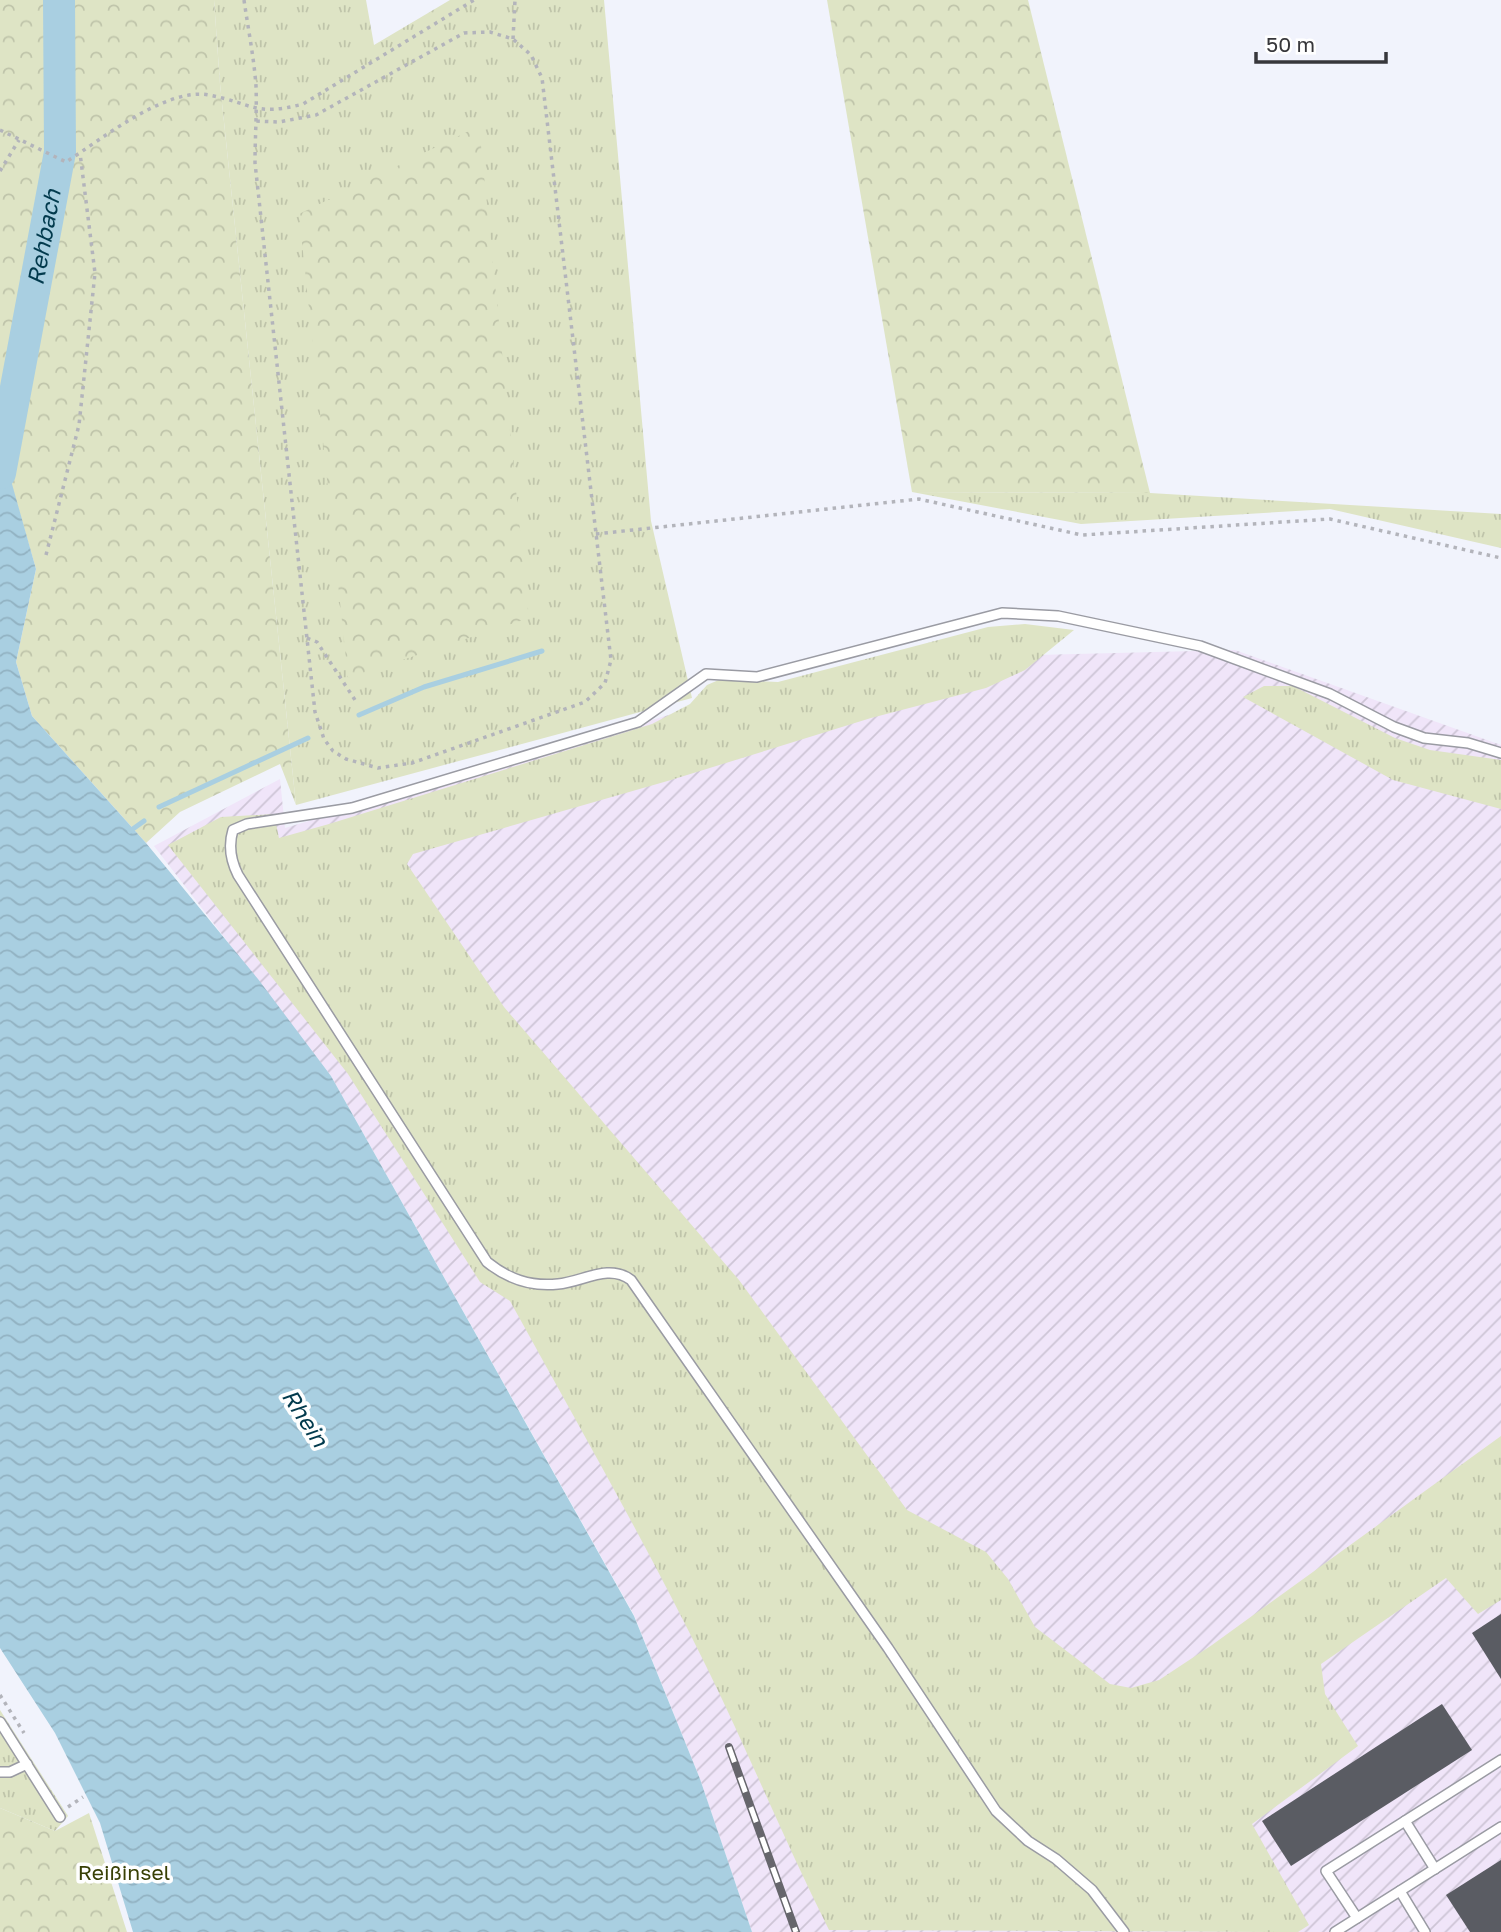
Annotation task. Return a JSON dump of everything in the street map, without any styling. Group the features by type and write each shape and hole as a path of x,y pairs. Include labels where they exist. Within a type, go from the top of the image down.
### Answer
{"lane":[{"path":"1124,1932 1092,1890 1056,1859 1028,1841 996,1811 888,1648 631,1280 622,1273 612,1272 559,1284 529,1284 506,1277 487,1262 238,875 231,858 231,836 233,830 247,824 352,808 638,722 706,674 757,677 1002,613 1058,616 1200,646 1331,694 1394,727 1424,738 1468,743 1501,753"},
{"path":"0,1722 60,1818"},
{"path":"1357,1919 1326,1871 1501,1760"},
{"path":"0,1772 10,1772 27,1764"},
{"path":"1405,1821 1435,1869"},
{"path":"1335,1932 1501,1828"},
{"path":"1400,1892 1425,1932"}],"path":[{"path":"244,0 256,86 255,110 255,121 255,163 315,712 324,738 346,760 378,768 412,763 585,702 604,682 611,660 542,78 531,55 513,39 490,32 464,33 316,115 279,122 255,121"},
{"path":"0,130 66,162 163,103 183,95 209,95 255,110 279,111 303,104 474,0"},
{"path":"513,39 515,0"},
{"path":"0,171 19,139"},
{"path":"46,555 79,425 95,273 80,153"},
{"path":"596,534 919,499 1082,535 1329,519 1501,558"},
{"path":"307,638 317,642 357,703"},
{"path":"68,1807 83,1797"}],"shaded area":[{"path":"1235,650 1501,745 1501,1932 752,1932 700,1779 634,1615 331,1076 154,846 280,779 285,828 740,694 959,657"}],"green space":[{"path":"0,0 214,0 220,84 296,805 280,764 180,812 146,843 32,716 16,662 36,569 2,452 0,454"},
{"path":"214,0 366,0 374,45 450,0 604,0 651,521 692,698 296,805 220,84"},
{"path":"827,0 1028,0 1150,493 912,492"},
{"path":"479,126 529,618 348,678 299,214"},
{"path":"912,492 1150,493 1501,514 1501,548 1330,509 1081,524"},
{"path":"1025,624 1074,630 1025,670 986,688 871,718 671,780 413,854 407,864 504,1007 739,1280 907,1510 986,1552 1008,1579 1035,1627 1110,1684 1131,1688 1159,1680 1212,1645 1501,1436 1501,1600 1478,1614 1446,1578 1321,1664 1325,1694 1358,1746 1252,1824 1309,1925 1298,1932 829,1930 685,1623 510,1301 480,1282 348,1074 168,845 221,817 274,814 279,838 329,824 652,724 690,704 707,685 721,679 778,682 988,627"},
{"path":"1264,686 1293,686 1395,738 1430,750 1501,760 1501,809 1393,780 1243,697"},
{"path":"0,1710 68,1816 55,1831 0,1808"},
{"path":"0,1808 55,1831 89,1813 127,1932 0,1932"}],"water":[{"name":"Rhein","path":"3,452 36,569 16,662 32,716 146,843 258,979 331,1076 634,1616 700,1779 752,1932 133,1932 100,1823 55,1733 0,1648 0,454"}],"building":[{"path":"1501,1614 1501,1679 1472,1633"},
{"path":"1442,1704 1472,1750 1291,1866 1262,1821"},
{"path":"1501,1860 1501,1932 1470,1932 1446,1895"}],"waterway":[{"name":"Rehbach","path":"0,473 60,152 59,0"},
{"path":"359,715 424,687 542,651"},
{"path":"159,807 308,738"},
{"path":"130,831 144,821"}],"railway":[{"path":"729,1747 796,1932"}],"park label":[{"name":"Reißinsel","path":"124,1873"}]}
